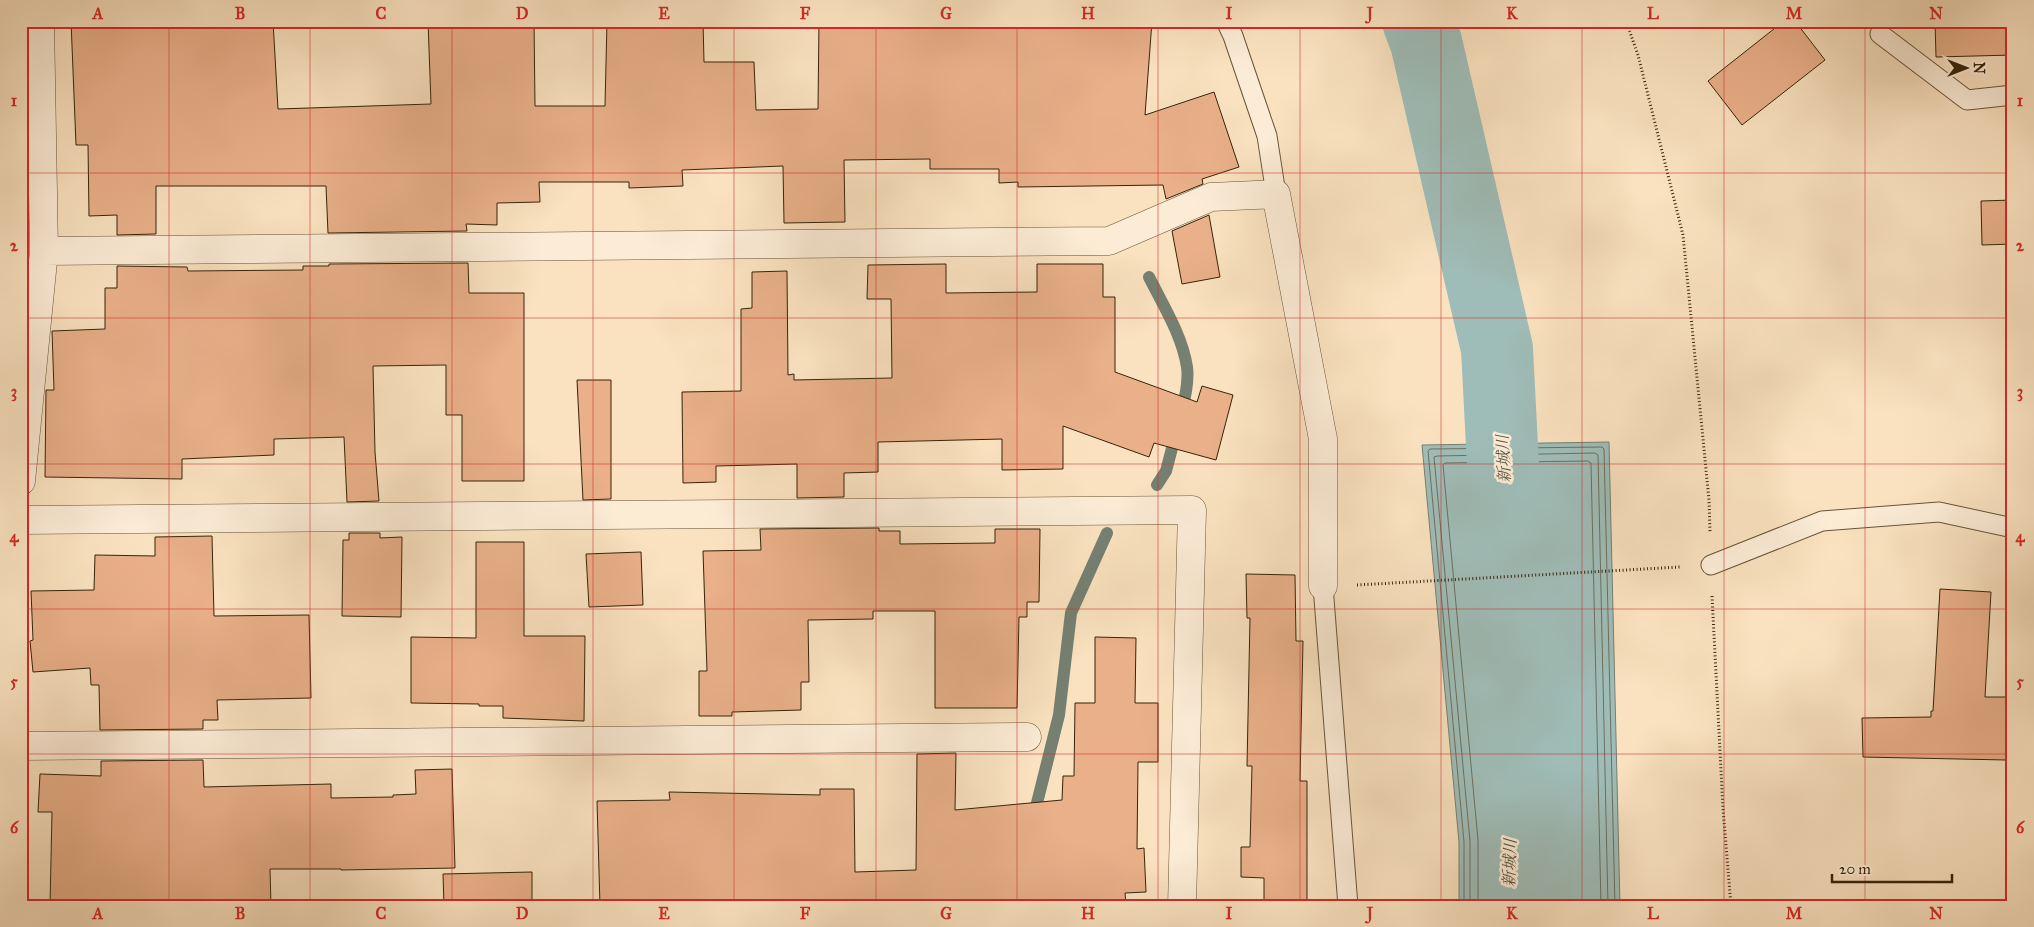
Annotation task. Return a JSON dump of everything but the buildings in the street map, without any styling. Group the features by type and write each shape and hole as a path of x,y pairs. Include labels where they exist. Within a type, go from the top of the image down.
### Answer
{"street":[{"path":"21,481 44,251 40,21"},
{"path":"44,251 1109,241 1211,197 1276,194 1323,440 1323,586"},
{"path":"21,520 1192,510 1182,906"},
{"path":"21,746 1027,737"}],"lane":[{"path":"1226,21 1233,36 1267,136 1276,194"},
{"path":"1880,34 1967,100 2013,95"},
{"path":"1710,565 1822,521 1939,512 2013,528"},
{"path":"1323,586 1348,906"}],"path":[{"path":"1626,21 1638,54 1683,235 1709,500 1710,565 1723,809 1731,906"},
{"path":"1350,585 1685,567"}],"water":[{"path":"1609,442 1620,906 1459,906 1459,842 1422,445"}],"waterway":[{"name":"新城川","path":"1418,21 1426,42 1497,349 1507,543"},
{"path":"1149,277 1171,320 1185,355 1187,379 1181,413"},
{"path":"1157,485 1166,471 1176,433"},
{"path":"1033,819 1059,715 1071,613 1107,533"}]}
